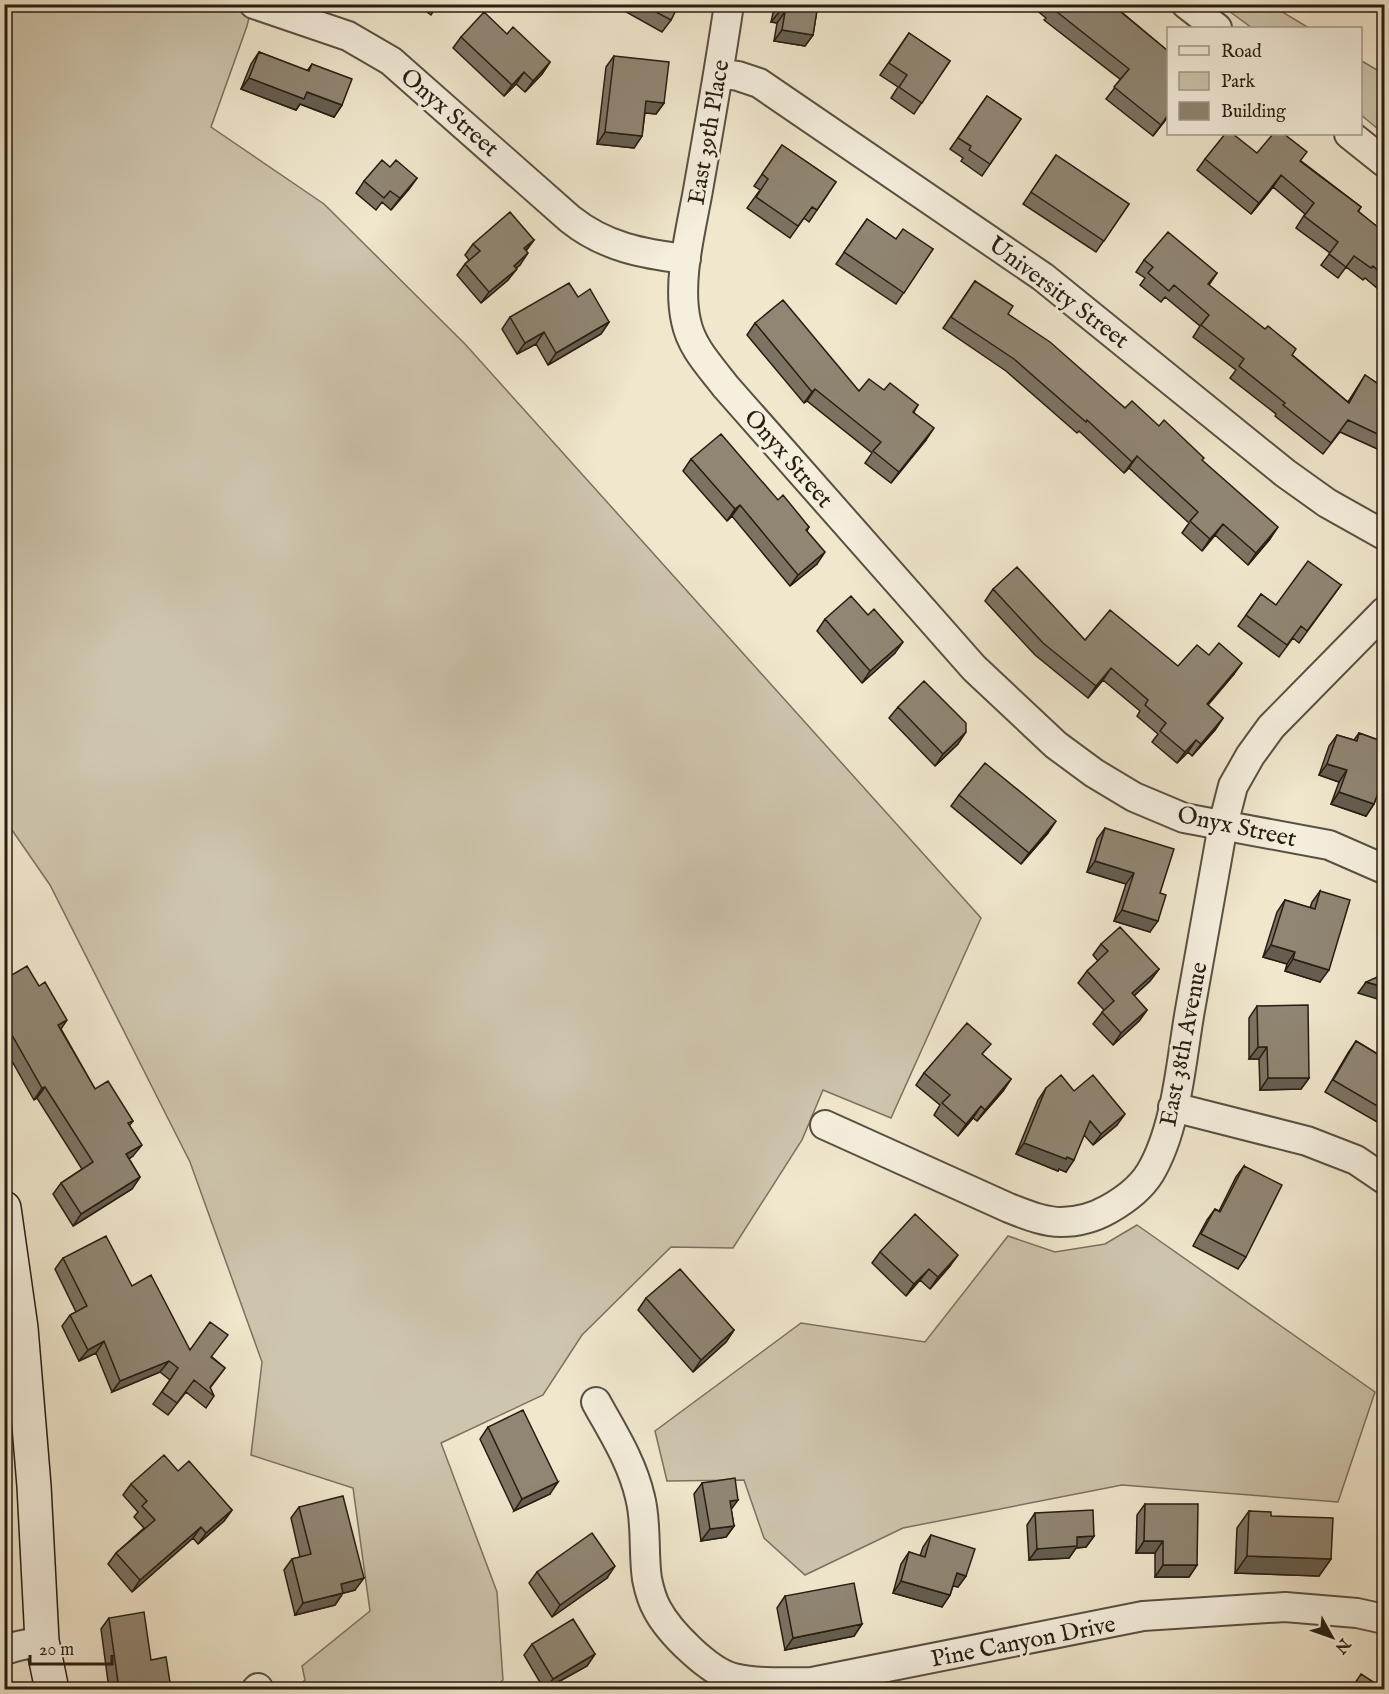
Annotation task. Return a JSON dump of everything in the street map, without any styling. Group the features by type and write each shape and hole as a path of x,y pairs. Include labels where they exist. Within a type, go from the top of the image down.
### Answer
{"street":[{"name":"Onyx Street","path":"254,4 348,36 392,61 570,219 599,239 650,255 686,259 683,306 692,340 702,356 726,387 975,668 1056,745 1094,773 1134,797 1184,818 1329,845 1384,869"},
{"name":"East 39th Place","path":"686,259 729,4"},
{"path":"1186,4 1216,27"},
{"name":"University Street","path":"719,73 759,83 1043,277 1072,298 1285,473 1327,503 1384,535"},
{"path":"1350,135 1384,162"},
{"name":"East 38th Avenue","path":"825,1125 1009,1208 1037,1218 1060,1222 1080,1221 1119,1204 1135,1192 1157,1160 1173,1107 1223,825 1233,786 1250,756 1271,727 1384,612"},
{"path":"1173,1107 1307,1141 1356,1160 1384,1179"},
{"path":"4,1208 21,1328 34,1486 42,1641 52,1689"},
{"name":"Pine Canyon Drive","path":"596,1402 626,1455 636,1478 641,1500 647,1578 658,1610 669,1626 698,1657 732,1678 760,1682 812,1682 1143,1616 1285,1607 1357,1613 1384,1619"},
{"path":"4,1650 42,1641"}],"green space":[{"path":"4,5 252,5 247,26 211,127 324,204 465,344 981,918 891,1118 823,1090 802,1140 733,1248 671,1247 582,1335 543,1395 441,1443 497,1592 503,1680 493,1689 295,1689 305,1680 302,1666 370,1611 353,1488 251,1455 262,1362 190,1162 50,885 5,820"},
{"path":"1221,5 1271,5 1307,27 1251,27"},
{"path":"1362,61 1384,74 1384,134 1362,116"},
{"path":"1137,1225 1375,1392 1338,1502 1122,1485 903,1528 805,1575 764,1538 744,1480 667,1481 655,1431 801,1323 925,1342 1008,1236 1055,1252 1105,1244"}],"building":[{"path":"641,4 679,4 671,20"},
{"path":"781,4 818,4 813,35 782,30 785,12 780,11"},
{"path":"1052,4 1111,4 1167,50 1167,116 1161,125 1114,87 1129,69 1052,8 1054,6"},
{"path":"484,12 507,34 513,27 550,62 533,81 524,72 512,85 461,37"},
{"path":"909,33 950,61 922,103 899,87 907,75 889,63"},
{"path":"259,52 309,71 312,64 352,79 342,105 307,92 304,99 249,78"},
{"path":"614,56 669,62 664,103 646,101 642,136 605,132"},
{"path":"987,96 1021,119 990,164 969,150 971,146 958,138"},
{"path":"1224,135 1234,135 1257,153 1272,135 1285,135 1307,152 1300,161 1361,207 1358,211 1384,232 1384,276 1373,266 1371,268 1354,256 1346,267 1329,254 1338,242 1304,216 1314,203 1281,175 1259,203 1205,159"},
{"path":"782,145 836,182 817,210 812,207 798,226 756,197 768,179 762,174"},
{"path":"1056,155 1129,204 1104,241 1031,192"},
{"path":"382,160 390,167 396,160 417,178 400,198 390,191 384,198 364,181"},
{"path":"510,212 534,240 524,248 528,253 514,266 517,269 489,292 465,264 480,251 473,244"},
{"path":"867,219 896,239 903,229 933,249 904,293 844,252"},
{"path":"1168,232 1217,273 1208,284 1265,329 1268,326 1296,349 1292,355 1349,403 1365,375 1384,388 1384,437 1348,420 1331,443 1239,366 1244,359 1201,325 1209,315 1174,285 1169,291 1148,273 1153,267 1144,260"},
{"path":"975,281 1013,306 1008,314 1050,342 1125,408 1132,401 1159,426 1164,420 1204,458 1202,460 1278,527 1256,553 1223,524 1210,539 1190,521 1198,512 1137,456 1132,462 1087,420 1086,422 1014,359 951,317"},
{"path":"569,283 578,297 590,289 609,322 556,353 544,332 525,343 510,317"},
{"path":"783,300 859,391 869,379 884,390 890,383 918,405 913,412 934,428 899,472 873,451 881,442 815,389 812,392 755,323"},
{"path":"721,434 778,500 783,495 809,527 806,530 825,552 798,575 740,505 735,509 691,459"},
{"path":"1308,561 1341,585 1307,631 1301,626 1287,645 1246,615 1261,594 1276,605"},
{"path":"1017,567 1085,640 1110,610 1178,666 1197,645 1209,655 1219,643 1242,663 1207,704 1223,718 1201,744 1196,740 1185,752 1160,731 1166,723 1145,705 1148,700 1111,668 1096,686 1043,643 993,589"},
{"path":"851,596 868,615 874,609 903,642 870,671 825,619"},
{"path":"924,681 966,723 966,732 943,754 898,707"},
{"path":"1359,733 1384,742 1384,786 1381,785 1374,804 1339,792 1347,770 1327,764 1337,735 1357,741"},
{"path":"985,763 1056,821 1029,853 959,795"},
{"path":"1105,828 1174,849 1160,893 1166,895 1158,921 1122,910 1134,873 1095,861"},
{"path":"1320,891 1350,900 1329,970 1293,959 1295,952 1271,945 1285,900 1315,909"},
{"path":"1120,927 1159,969 1132,993 1147,1010 1121,1033 1102,1012 1114,1001 1087,971 1108,951 1101,944"},
{"path":"4,962 12,975 27,966 39,986 45,982 67,1020 58,1025 95,1089 108,1081 133,1121 128,1123 142,1145 126,1154 140,1177 81,1214 61,1183 93,1162 45,1087 42,1088 4,1021"},
{"path":"1384,974 1384,987 1366,982"},
{"path":"1308,1005 1309,1078 1268,1078 1267,1047 1258,1047 1257,1006"},
{"path":"967,1023 991,1044 982,1054 1011,1079 985,1110 981,1106 966,1124 942,1103 950,1095 924,1073"},
{"path":"1356,1041 1384,1058 1384,1110 1333,1080"},
{"path":"1061,1075 1074,1091 1093,1075 1125,1114 1101,1134 1090,1121 1074,1160 1024,1143 1046,1088"},
{"path":"1244,1166 1282,1185 1246,1257 1201,1234 1215,1209 1220,1212"},
{"path":"915,1214 958,1255 938,1277 929,1269 914,1284 880,1252"},
{"path":"106,1236 132,1286 151,1275 190,1350 210,1322 228,1335 211,1357 225,1368 210,1387 214,1396 194,1380 177,1403 162,1392 178,1368 169,1361 120,1381 104,1341 88,1350 70,1315 87,1306 63,1258"},
{"path":"680,1269 734,1330 701,1360 646,1298"},
{"path":"523,1410 558,1482 522,1499 488,1427"},
{"path":"164,1455 178,1471 189,1461 232,1510 206,1533 201,1527 140,1580 116,1553 155,1520 142,1506 147,1501 131,1484"},
{"path":"735,1478 738,1500 730,1501 734,1526 710,1529 702,1483"},
{"path":"343,1496 364,1578 341,1584 343,1593 303,1603 292,1559 311,1554 299,1507"},
{"path":"1145,1504 1198,1504 1197,1565 1163,1565 1163,1541 1144,1541"},
{"path":"1093,1510 1094,1536 1077,1537 1077,1546 1037,1549 1035,1513"},
{"path":"1249,1511 1271,1512 1271,1516 1333,1518 1331,1559 1247,1556"},
{"path":"592,1533 615,1566 560,1605 537,1572"},
{"path":"931,1535 975,1549 966,1576 957,1573 950,1595 901,1581 909,1552 925,1557"},
{"path":"854,1583 862,1624 793,1638 785,1596"},
{"path":"144,1612 151,1660 166,1657 171,1689 119,1689 109,1618"},
{"path":"573,1619 595,1654 553,1679 532,1644"},
{"path":"1361,1674 1384,1689 1351,1689"}]}
